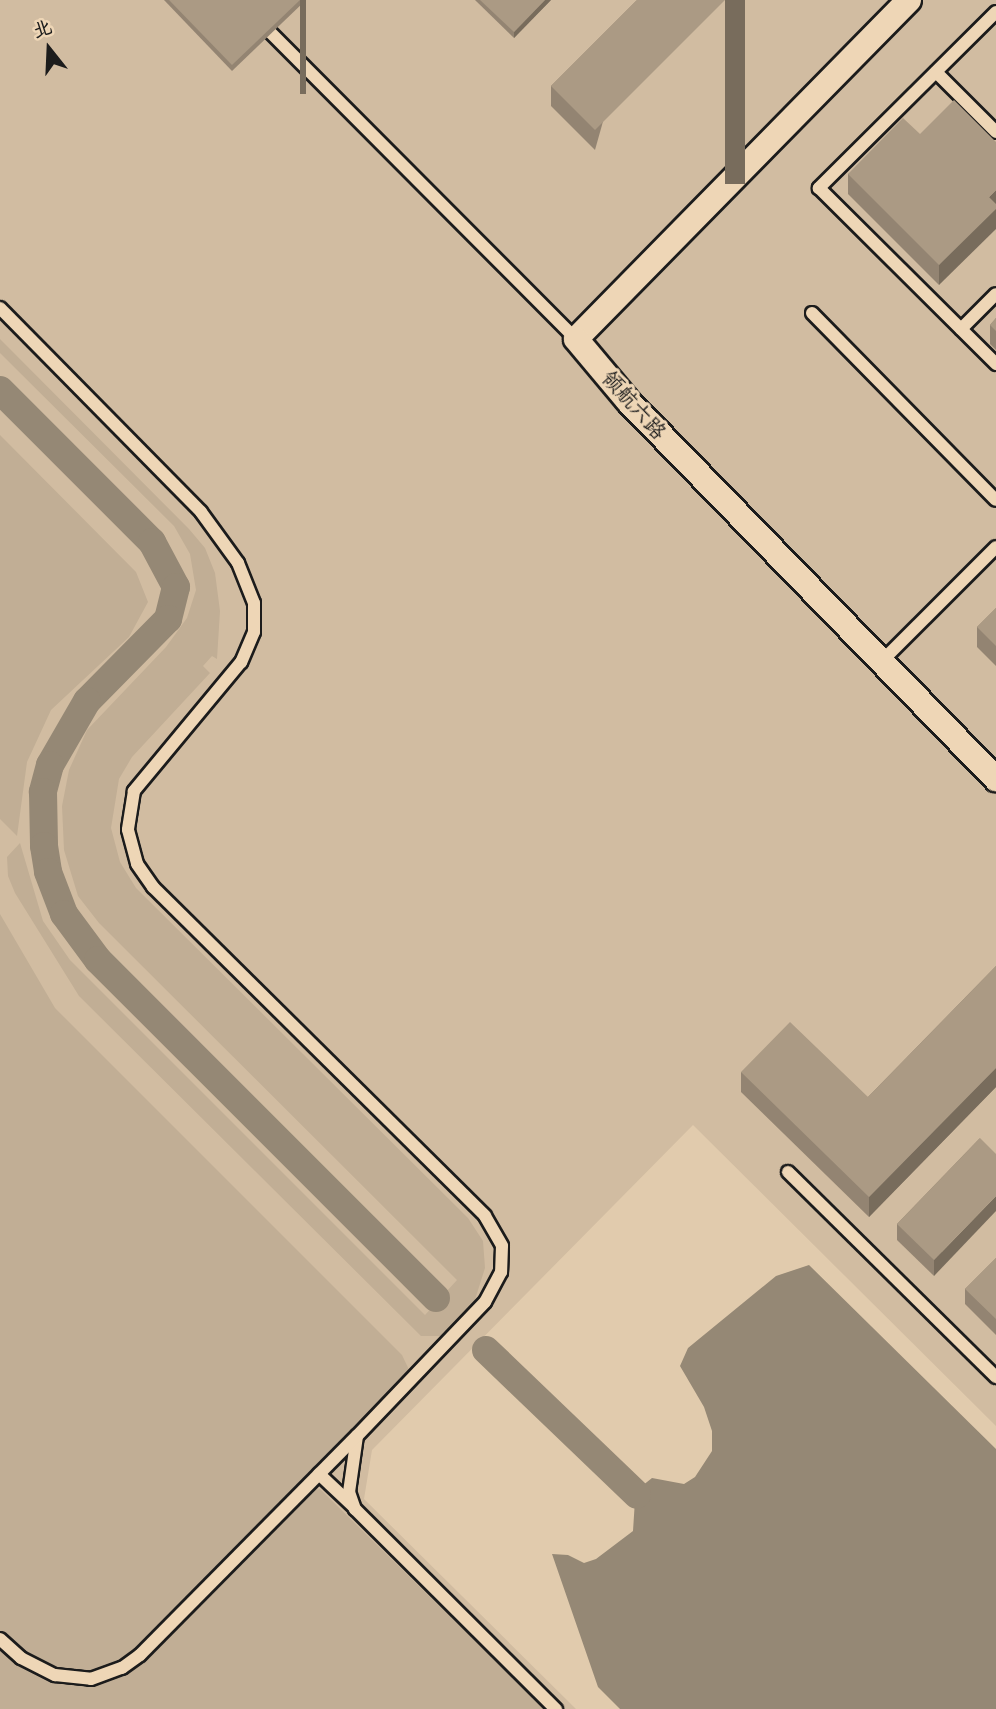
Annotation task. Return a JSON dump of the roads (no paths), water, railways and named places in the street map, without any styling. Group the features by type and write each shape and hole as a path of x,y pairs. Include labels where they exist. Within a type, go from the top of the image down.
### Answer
{"street":[{"path":"576,339 909,0"},
{"name":"领航六路","path":"576,339 628,401 996,779"}],"lane":[{"path":"996,12 819,188 996,364"},
{"name":"领航六路","path":"271,33 576,339"},
{"path":"936,72 996,132"},
{"path":"961,329 996,294"},
{"path":"0,308 201,512 238,562 254,603 254,632 241,662 134,791 128,830 137,864 153,887 485,1216 502,1246 501,1272 485,1302 319,1475 140,1655 113,1672 80,1679 55,1675 21,1658 0,1639"},
{"path":"812,313 996,500"},
{"path":"882,661 996,547"},
{"path":"788,1172 996,1377"},
{"path":"355,1509 349,1482 357,1436"},
{"path":"319,1475 556,1709"}],"waterway":[{"path":"0,390 152,542 176,587 168,619 87,701 50,765 43,792 44,846 48,872 64,914 98,960 436,1298"},
{"path":"486,1350 637,1495"}]}
